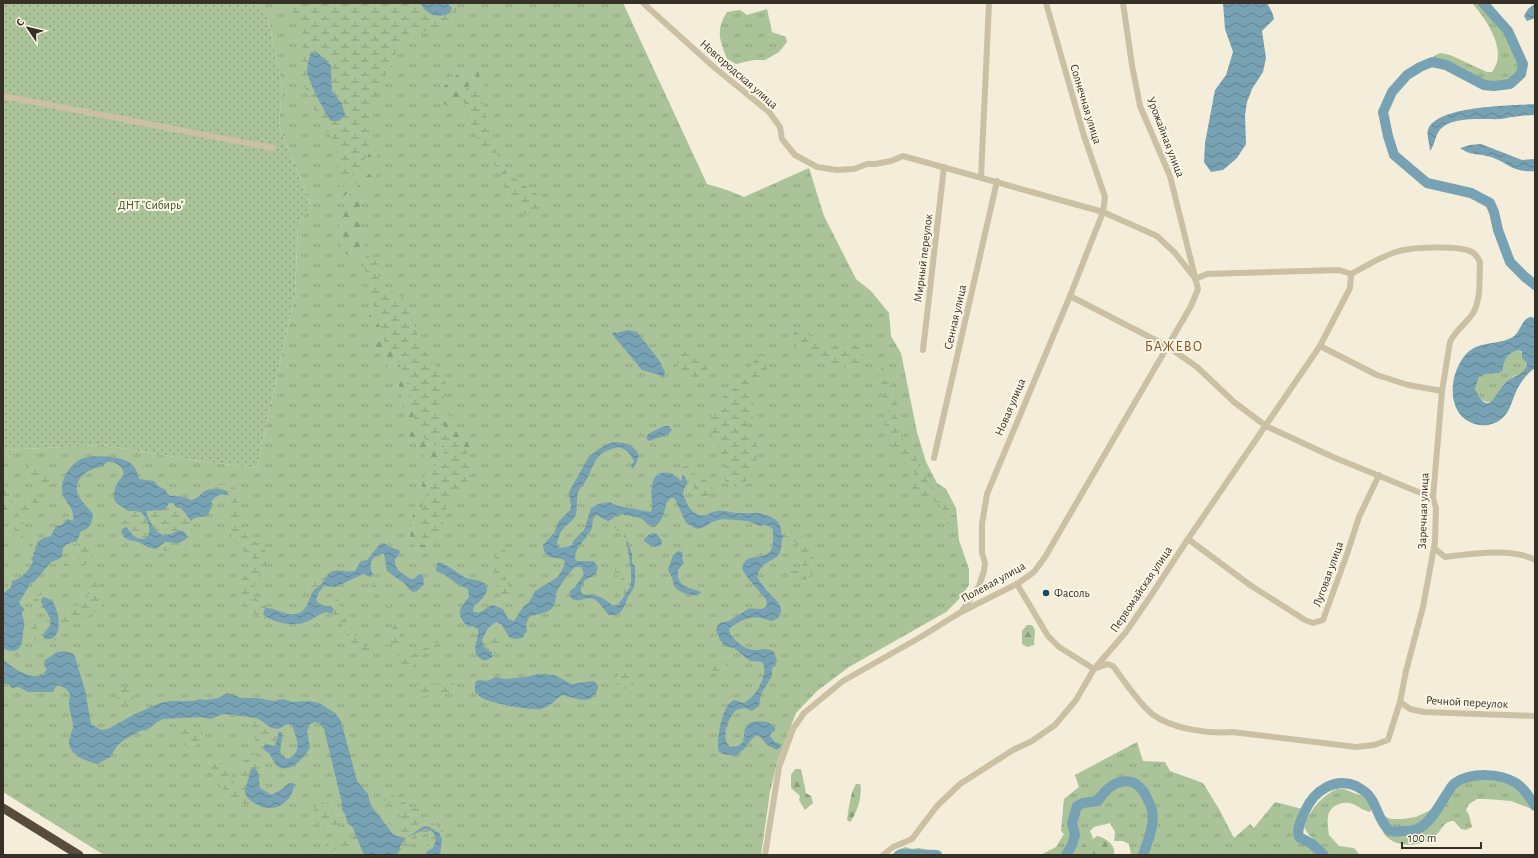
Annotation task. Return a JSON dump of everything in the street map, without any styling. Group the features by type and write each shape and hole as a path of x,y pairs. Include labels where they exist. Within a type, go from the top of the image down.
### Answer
{"highway":[{"path":"3,808 79,855"}],"street":[{"name":"Новгородская улица","path":"643,3 715,68 769,112 780,127 782,139 796,155 817,167 836,170 854,169 867,164 891,161 903,156 997,181 1103,212 1157,236 1175,253 1195,278"},
{"path":"981,177 989,3"},
{"name":"Солнечная улица","path":"1046,3 1084,136 1105,197 1103,212"},
{"name":"Урожайная улица","path":"1123,3 1132,65 1140,106 1170,176 1195,278"},
{"path":"3,96 273,148"},
{"name":"Мирный переулок","path":"923,350 944,167"},
{"name":"Сенная улица","path":"934,458 997,181"},
{"name":"Новая улица","path":"961,612 979,586 984,571 985,563 982,553 982,524 987,494 1070,296 1103,212"},
{"name":"Заречная улица","path":"1094,669 1107,664 1113,666 1152,714 1176,726 1217,733 1232,732 1356,747 1374,745 1388,740 1400,702 1406,671 1423,607 1434,548 1436,508 1433,498 1442,391 1450,342 1453,335 1471,317 1478,302 1480,262 1473,252 1467,251 1442,248 1403,251 1378,259 1351,274"},
{"path":"1195,278 1207,274 1339,270 1351,274"},
{"name":"Первомайская улица","path":"882,855 893,847 912,839 937,806 960,784 1055,725 1076,700 1094,669 1126,632 1320,346 1350,288 1351,274"},
{"name":"Полевая улица","path":"765,855 779,767 793,729 804,712 843,681 919,638 961,612 1017,584 1034,572 1045,557 1193,300 1198,288 1195,278"},
{"path":"1070,296 1167,346 1197,366 1234,402 1266,426 1333,457 1433,498"},
{"path":"1320,346 1377,375 1408,385 1442,391"},
{"name":"Луговая улица","path":"1188,539 1250,585 1305,620 1313,623 1323,620 1348,554 1359,517 1379,475"},
{"path":"1434,548 1445,557 1486,553 1529,556 1535,560"},
{"path":"1017,584 1048,636 1059,647 1094,669"},
{"name":"Речной переулок","path":"1400,702 1410,709 1424,712 1535,716"}],"green space":[{"name":"ДНТ \"Сибирь\"","path":"3,3 253,3 268,18 282,85 279,126 311,205 298,225 295,295 257,468 193,460 103,445 3,450"},
{"path":"253,3 623,3 707,184 744,197 809,168 824,216 856,279 871,291 889,313 891,336 901,353 917,432 926,462 937,483 946,489 956,508 959,540 969,569 969,585 959,599 946,612 849,667 817,691 796,713 777,763 770,792 761,855 104,855 3,792 3,450 103,445 193,460 257,468 295,295 298,225 311,205 279,126 282,85 268,18"},
{"path":"288,3 420,3 423,8 448,4 444,3 453,3 456,8 456,17 442,27 413,35 396,49 395,59 381,83 370,113 371,140 368,155 341,188 338,185 337,147 313,108 302,80 302,29","holes":["311,53 331,83 332,91 336,97 331,121 317,97 308,76 307,67"]},
{"path":"1472,3 1483,3 1508,31 1523,64 1521,74 1510,84 1494,86 1484,85 1446,65 1432,62 1431,58 1440,53 1450,55 1487,72 1492,72 1497,64 1497,45 1489,26"},
{"path":"767,9 772,32 786,37 787,42 779,52 765,60 753,60 736,64 727,59 722,46 720,30 727,12 740,10 747,15"},
{"path":"471,66 478,69 480,79 488,92 484,104 481,94 462,94 465,107 451,108 444,104 442,96 443,88 454,77"},
{"path":"468,86 475,88 481,94 491,137 496,152 507,173 537,194 541,204 541,210 535,216 524,214 518,206 516,199 507,194 499,170 479,143 469,122 462,94"},
{"path":"376,148 380,149 374,163 349,192 340,199 335,198 335,193 346,184 368,155"},
{"path":"376,167 380,169 361,199 360,206 363,214 360,224 366,255 358,258 352,257 347,255 340,244 338,229 339,220 351,195"},
{"path":"371,254 378,263 379,280 381,285 385,291 394,292 402,297 423,349 444,378 446,387 441,419 448,436 462,444 467,451 470,461 470,473 466,484 448,505 440,535 436,540 422,545 419,531 419,518 434,467 445,452 444,446 428,444 415,424 408,386 401,367 384,342 368,289 364,266 366,255"},
{"path":"374,307 384,342 401,367 408,386 415,424 428,444 444,446 445,452 436,461 432,470 428,490 422,504 428,544 434,542 429,550 417,548 411,540 410,528 426,471 426,462 425,458 407,431 398,381 374,344 368,326 368,319"},
{"path":"795,331 807,334 819,341 832,345 856,345 864,353 860,362 854,366 841,368 833,367 814,351 793,345 792,337"},
{"path":"1519,350 1527,363 1525,370 1506,382 1494,400 1485,402 1475,389 1479,377 1486,374 1500,373 1503,370 1507,357"},
{"path":"680,352 693,352 708,360 710,366 701,377 700,383 694,384 682,374 678,367 676,358"},
{"path":"763,354 770,358 769,363 764,376 750,392 753,403 757,408 753,418 747,423 744,434 757,442 755,468 744,483 738,487 728,484 725,480 726,469 719,459 720,450 711,436 710,425 712,413 720,407 722,398 745,379 754,360"},
{"path":"881,365 885,371 883,379 891,385 887,390 888,393 896,402 898,407 897,425 899,432 913,449 918,465 926,474 928,483 944,497 950,505 954,514 954,519 950,526 946,521 941,506 938,502 927,500 914,491 911,486 911,480 915,472 903,463 883,432 888,414 888,408 876,374"},
{"path":"442,406 448,413 452,423 459,433 466,439 470,448 468,455 462,446 448,436 441,419"},
{"path":"691,461 694,462 692,468 693,473 711,484 713,489 711,493 705,497 700,497 694,487 682,474 682,477 677,471"},
{"path":"36,464 47,471 52,478 52,482 45,487 39,485 34,476 25,478 23,473 28,465"},
{"path":"216,486 232,486 239,491 238,505 243,531 264,547 268,562 264,570 259,571 253,590 254,597 268,608 265,608 267,618 278,622 270,621 257,615 251,610 240,591 239,583 253,562 252,557 240,549 232,537 232,525 229,512 230,501 227,495 228,492 220,489 214,489"},
{"path":"10,489 13,492 14,499 3,524 3,491"},
{"path":"33,495 38,496 41,499 43,502 43,507 39,510 32,508 26,512 23,518 23,535 24,540 32,549 33,553 17,543 14,538 14,531 18,516 18,506 24,497"},
{"path":"169,503 173,503 175,506 181,508 191,521 193,530 191,542 182,550 178,551 156,549 164,542 175,544 155,529 145,511 159,511 168,507"},
{"path":"128,511 141,512 146,519 150,529 148,536 145,539 136,538 123,528 121,532 119,526 120,520"},
{"path":"611,520 614,522 616,527 623,530 627,539 626,543 623,535 606,521"},
{"path":"790,530 796,531 802,536 806,544 813,552 814,557 812,573 805,580 797,578 793,579 788,576 788,572 802,568 803,560 800,549 794,541 791,538 784,536"},
{"path":"68,544 71,547 81,545 86,546 92,554 88,562 82,566 66,568 63,564 78,558 69,551"},
{"path":"502,548 505,550 507,556 502,562 501,568 507,581 509,596 508,604 506,604 502,599 494,576 494,560 497,553"},
{"path":"615,562 622,569 618,574 623,577 628,586 631,585 624,595 623,591 618,588 619,578 615,573"},
{"path":"373,574 376,588 389,602 392,620 399,629 401,649 404,655 410,656 440,639 422,655 412,668 408,670 401,671 395,666 394,662 399,655 395,643 379,647 372,652 360,653 351,644 339,621 335,616 329,613 332,613 333,610 330,606 338,598 339,607 343,617 351,625 358,642 365,646 379,645 387,640 390,637 392,626 387,605 381,597 369,588 369,576"},
{"path":"316,575 320,575 321,578 323,578 328,575 323,583 314,591 307,605 311,585"},
{"path":"95,580 98,584 99,597 102,606 75,624 60,624 60,633 56,639 50,643 39,643 36,641 24,622 35,624 39,632 42,632 46,625 47,619 46,614 43,611 33,609 34,599 40,595 48,594 61,610 67,610 85,602 92,581","holes":["44,597 50,599 59,616 43,636 50,624 50,616"]},
{"path":"1027,625 1032,625 1035,630 1034,645 1027,647 1022,644 1022,631"},
{"path":"497,628 500,632 500,643 496,654 490,659 492,657 484,647 487,646 494,629"},
{"path":"711,661 727,665 729,670 721,673 714,671 709,667"},
{"path":"624,672 628,674 634,684 630,689 623,689 617,685 616,679 619,673"},
{"path":"420,682 433,685 453,683 455,684 456,688 450,693 434,693 420,696 418,695 416,689 417,684"},
{"path":"122,688 131,688 135,693 134,698 129,702 123,703 118,700 116,695"},
{"path":"256,718 273,728 285,725 288,728 288,731 283,730 279,732 275,746 267,744 267,753 273,761 267,758 254,735 251,722"},
{"path":"187,729 202,732 203,738 193,747 181,744 177,735 181,731"},
{"path":"1137,742 1143,761 1165,762 1170,771 1203,783 1234,838 1250,824 1254,828 1275,802 1306,810 1299,826 1299,837 1312,844 1324,855 1131,855 1129,844 1123,841 1114,841 1115,832 1110,823 1094,827 1090,831 1093,838 1090,842 1073,855 1040,855 1056,847 1064,834 1061,831 1064,799 1079,787 1075,775"},
{"path":"251,752 257,757 259,766 258,772 256,768 247,783 246,796 259,807 234,801 229,797 210,771 210,763 215,760 221,764 225,764 230,769 235,785 238,787 241,786 238,768 242,762 247,759"},
{"path":"795,769 801,769 806,793 811,796 813,803 805,810 799,800 800,796 791,788 791,775"},
{"path":"1483,775 1501,778 1516,785 1531,799 1535,810 1511,801 1477,799 1469,804 1466,810 1472,827 1466,830 1461,829 1454,821 1450,821 1430,839 1408,845 1394,842 1383,832 1379,814 1391,819 1416,817 1439,806 1454,784 1466,777"},
{"path":"856,784 860,784 861,793 859,804 850,822 847,820 849,806 852,792"},
{"path":"1337,789 1344,789 1364,797 1372,807 1370,812 1353,804 1341,803 1331,809 1328,816 1329,835 1339,846 1354,848 1360,855 1330,855 1308,834 1304,827 1309,815 1316,805 1331,792"},
{"path":"384,793 400,798 411,808 418,808 424,819 432,822 444,832 445,840 442,844 440,834 433,828 428,827 419,829 415,833 429,830 435,834 436,838 433,848 427,851 425,855 421,855 431,839 431,835 427,833 410,841 409,850 406,854 396,854 405,840 404,837 396,836 386,823 398,828 401,824 401,818 396,807 381,799 380,795"},
{"path":"316,801 325,804 330,801 333,802 330,814 337,818 341,817 347,819 348,824 343,822 330,828 321,827 312,815 315,809"},
{"path":"354,831 362,848 354,844 346,849 341,847 337,848 330,855 317,855 329,842 351,836 353,835"},
{"path":"1098,836 1105,839 1112,845 1114,848 1114,855 1073,855 1089,841"},
{"path":"905,847 912,849 920,855 891,855"},
{"path":"919,848 946,855 920,855 912,849"}],"water":[{"path":"420,3 444,3 448,4 452,8 450,13 437,16 429,13"},
{"path":"1223,3 1267,3 1274,19 1262,31 1266,58 1263,72 1252,89 1247,102 1245,115 1246,144 1237,158 1223,170 1211,172 1204,162 1205,143 1215,90 1226,75 1233,52 1225,29"},
{"path":"1535,4 1535,18 1527,21 1524,16 1528,9"},
{"path":"311,52 318,53 331,65 332,91 342,104 345,115 339,121 331,121 310,82 307,71"},
{"path":"1535,104 1535,115 1501,119 1459,120 1444,126 1439,131 1430,151 1427,134 1428,130 1434,122 1445,116 1476,108"},
{"path":"1481,144 1522,160 1535,159 1535,171 1520,170 1494,158 1470,153 1460,148"},
{"path":"1527,318 1535,318 1535,368 1521,383 1506,415 1503,418 1496,423 1488,425 1480,425 1469,421 1460,415 1455,406 1453,395 1453,384 1460,362 1472,349 1513,337 1516,335","holes":["1519,350 1522,352 1522,358 1527,363 1524,371 1508,380 1492,401 1488,403 1484,402 1475,389 1479,377 1486,374 1500,373 1503,370 1507,357 1515,351"]},
{"path":"628,330 637,332 659,360 665,372 663,378 659,375 642,370 612,334 614,332 617,333"},
{"path":"664,426 669,426 672,430 669,434 649,441 646,438 648,434"},
{"path":"613,442 624,443 634,448 639,455 636,464 632,469 631,465 634,462 632,457 619,447 601,454 578,492 575,517 560,533 557,543 559,548 571,546 574,540 584,530 591,508 598,504 609,502 618,506 651,512 651,493 653,482 658,475 662,473 673,474 681,481 683,474 688,483 684,491 685,499 690,508 699,515 706,515 719,511 735,513 760,513 770,516 779,523 781,534 784,536 780,552 776,557 761,568 757,577 765,589 779,604 781,613 776,619 771,621 759,618 749,618 730,628 729,631 736,641 746,648 754,650 771,650 774,652 777,661 772,669 772,676 761,694 759,706 752,711 745,708 736,710 730,718 725,733 727,743 730,747 738,746 743,742 745,729 750,723 757,721 767,722 775,728 775,731 771,733 770,736 775,742 781,744 777,750 767,745 759,735 753,738 742,751 734,756 719,752 718,748 721,722 728,706 734,700 744,703 748,700 757,691 763,679 764,667 762,662 750,661 734,648 725,646 720,640 716,630 720,623 729,621 748,609 761,609 766,607 766,599 750,581 742,569 744,564 750,558 764,556 771,550 773,543 773,531 772,528 766,525 760,526 748,521 722,519 697,529 686,523 674,498 668,500 661,520 653,527 637,517 621,514 608,521 595,515 592,528 579,546 575,559 577,561 593,561 597,565 597,571 585,580 581,587 581,592 584,595 599,597 612,605 618,605 630,587 631,581 631,569 626,538 632,554 632,563 635,566 635,581 633,590 628,596 620,613 609,615 598,602 590,598 577,600 572,599 570,596 570,591 575,587 584,574 581,567 575,567 558,589 555,603 552,608 529,617 526,624 527,631 522,638 514,639 509,637 501,624 496,622 488,628 482,640 485,649 492,652 492,657 487,660 483,660 476,654 475,650 478,629 473,626 468,627 461,619 460,615 461,608 469,597 468,589 436,571 437,564 439,562 442,563 466,578 480,581 486,585 487,591 485,595 474,606 473,611 481,612 493,605 503,609 508,619 514,621 523,607 530,601 535,591 558,577 565,561 562,559 549,557 544,551 543,545 554,533 559,521 570,510 569,492 588,458 600,448"},
{"path":"96,456 118,458 129,462 138,473 139,479 154,481 158,486 166,490 167,494 170,496 181,496 191,500 211,489 220,489 228,492 227,495 220,495 211,502 213,505 207,516 194,518 191,521 181,508 177,508 173,503 169,503 165,510 146,511 152,525 161,534 167,535 182,531 187,535 186,539 180,542 165,542 156,549 129,540 124,537 121,532 123,528 127,527 134,536 139,539 145,539 148,536 150,529 148,522 141,512 128,511 114,500 116,486 123,474 121,467 115,463 108,462 101,467 84,474 78,482 77,491 81,500 93,514 90,525 87,529 81,531 77,541 67,544 63,548 62,556 51,562 35,581 30,584 19,603 25,610 22,612 24,625 21,644 17,650 13,651 3,648 3,594 11,587 12,581 21,577 30,568 33,561 31,559 34,555 33,553 40,540 51,536 56,526 62,525 67,519 73,521 72,510 63,495 62,484 64,478 70,468 78,460"},
{"path":"654,533 658,535 662,541 661,545 654,547 644,541 644,539 650,534"},
{"path":"384,543 399,550 400,553 395,559 395,563 402,573 411,579 414,579 419,574 423,575 424,584 417,591 413,592 404,583 387,571 384,554 380,554 372,560 371,570 373,574 371,577 363,574 336,587 324,586 319,592 316,599 318,603 325,606 330,606 334,609 332,613 323,613 308,621 295,624 277,622 263,614 265,608 289,614 300,613 305,608 314,590 321,585 330,573 333,571 355,571 361,561 367,560 380,544"},
{"path":"679,551 683,553 682,558 684,563 678,570 679,580 681,584 701,592 698,595 681,592 674,585 668,570 673,555"},
{"path":"44,597 52,601 57,611 59,625 58,631 51,639 45,639 43,636 50,625 50,617 42,606 41,602 41,599"},
{"path":"64,651 74,654 85,690 91,724 101,730 108,729 133,715 160,703 219,698 227,693 242,698 258,698 274,701 283,699 292,702 310,701 319,703 335,713 341,721 357,781 368,794 373,808 393,834 406,838 400,846 401,849 396,855 364,855 352,826 348,824 342,810 342,803 324,729 319,723 315,722 310,724 307,731 310,748 296,764 287,768 277,766 270,754 263,749 267,744 275,746 279,732 282,732 280,749 281,755 288,759 293,756 296,752 298,744 292,725 288,724 278,729 271,728 256,718 224,714 210,719 201,717 163,719 147,730 140,731 124,740 117,746 110,757 97,764 76,755 70,748 69,743 73,727 69,706 70,694 67,690 56,686 53,692 28,692 19,687 12,688 8,684 3,683 3,659 12,667 25,674 38,676 43,674 47,669 44,665 45,660 57,652"},
{"path":"538,674 554,675 572,684 593,681 598,685 598,688 592,698 587,700 562,695 547,707 541,709 521,708 494,702 482,698 475,692 475,682 479,680 487,681 496,677 504,679 526,677"},
{"path":"254,767 258,772 260,788 272,795 289,783 295,784 292,793 282,805 275,808 260,806 246,796 245,790 251,769"},
{"path":"424,826 429,827 439,833 442,839 440,855 425,855 427,851 435,845 436,838 432,831 425,829 406,838"}],"waterway":[{"path":"1483,3 1508,31 1523,64 1521,74 1510,84 1494,86 1484,85 1446,65 1432,62 1407,75 1392,92 1383,112 1394,155 1427,183 1471,193 1490,203 1510,262 1535,285"},
{"path":"1324,855 1312,844 1299,837 1298,830 1305,811 1314,797 1326,788 1340,783 1356,786 1366,792 1385,826 1394,832 1412,831 1421,827 1434,814 1454,784 1469,777 1486,775 1502,777 1516,783 1522,788 1535,806"},
{"path":"1066,855 1072,845 1075,835 1072,823 1077,806 1083,803 1098,801 1109,788 1123,782 1136,784 1142,790 1152,810 1152,827 1143,855"},
{"path":"899,855 937,855"}],"place":[{"name":"Фасоль","path":"1046,593"}],"district":[{"name":"БАЖЕВО","path":"1174,346"}]}
